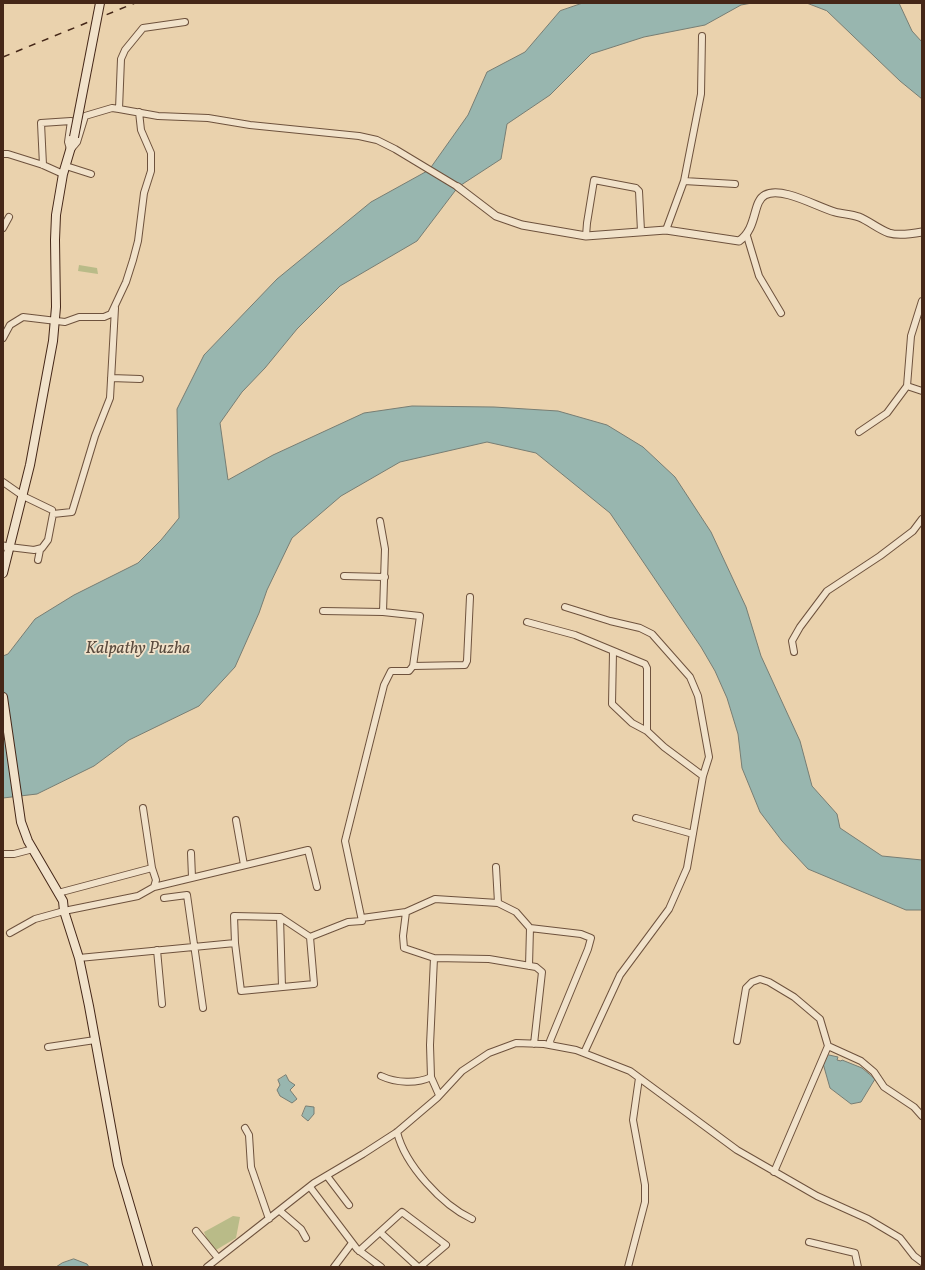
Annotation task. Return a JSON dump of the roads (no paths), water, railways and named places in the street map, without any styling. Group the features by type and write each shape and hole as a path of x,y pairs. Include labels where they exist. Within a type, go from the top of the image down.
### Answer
{"main road":[{"path":"3,573 6,546 23,496 53,341 55,321 56,215 65,170 74,137 100,3"},
{"path":"3,697 21,822 33,849 63,901 64,910 79,958 118,1165 148,1267"}],"street":[{"path":"119,109 121,59 125,50 143,28 185,22"},
{"path":"666,230 684,181 701,94 702,36"},
{"path":"70,150 77,142 85,116 112,108 158,116 215,118 250,125 359,136 377,140 458,187 496,216 515,223 586,236 666,230 739,242 747,236 752,225 757,203 764,195 774,193 792,196 835,212 857,217 888,233 900,235 922,232"},
{"path":"3,338 10,325 23,317 65,322 79,317 104,317 111,314 126,282 133,260 138,241 144,193 151,171 151,153 141,130 138,112"},
{"path":"43,165 41,123 71,121 68,142 70,150"},
{"path":"3,154 8,154 43,165 91,174"},
{"path":"586,236 594,180 636,188 639,191 641,231"},
{"path":"684,181 735,184"},
{"path":"3,228 9,217"},
{"path":"747,236 759,276 781,313"},
{"path":"859,432 887,413 907,386 911,336 922,301"},
{"path":"38,560 40,550 48,540 53,514 72,512 95,436 110,398 115,306"},
{"path":"3,322 10,325"},
{"path":"111,378 140,379"},
{"path":"907,386 922,391"},
{"path":"3,482 23,496 52,510"},
{"path":"794,652 792,641 806,616 827,591 885,552 913,531 922,519"},
{"path":"380,521 385,549 383,612"},
{"path":"6,546 34,550 42,548"},
{"path":"344,576 385,577"},
{"path":"413,666 465,665 470,597"},
{"path":"565,607 610,621 640,628 652,634 690,677 698,696 709,757 703,776 687,868 669,909 620,975 584,1053"},
{"path":"323,611 383,612 420,616 413,666 409,671 391,671 384,685 345,841 362,918"},
{"path":"527,622 575,635 645,664 647,668 647,731"},
{"path":"613,652 612,704 632,723 647,731 664,747 703,776"},
{"path":"143,808 152,868 156,880 154,887"},
{"path":"636,818 693,834"},
{"path":"236,820 244,865"},
{"path":"3,854 14,854 33,849"},
{"path":"10,933 35,919 64,910 138,896 154,887 308,850 317,887"},
{"path":"191,853 192,877"},
{"path":"496,867 498,903"},
{"path":"58,893 152,868"},
{"path":"164,898 187,895 203,1008"},
{"path":"310,937 348,922 362,921 362,918 406,912 435,899 498,903 516,912 530,928 581,934 591,938 588,949 550,1041 551,1045"},
{"path":"406,912 403,936 404,948 434,958 489,959 536,967 542,972 534,1044"},
{"path":"234,916 280,916 310,937 314,984 241,991 235,943 234,916"},
{"path":"280,916 282,987"},
{"path":"529,966 530,928"},
{"path":"79,958 235,943"},
{"path":"157,950 162,1004"},
{"path":"434,958 430,1045 432,1077 439,1095"},
{"path":"737,1041 746,988 752,982 760,979 769,982 794,997 820,1019 828,1046 774,1172"},
{"path":"48,1047 95,1040"},
{"path":"207,1267 310,1186 397,1132 439,1095 462,1071 489,1053 516,1043 551,1045 584,1053 630,1071 737,1150 817,1196 868,1219 900,1238 914,1256 922,1262"},
{"path":"828,1046 860,1061 874,1072 884,1087 914,1107 922,1116"},
{"path":"381,1076 391,1081 422,1081 432,1077"},
{"path":"628,1267 645,1202 645,1185 633,1120 639,1078"},
{"path":"246,1128 251,1168 269,1219"},
{"path":"397,1132 399,1142 423,1180 458,1212 472,1219"},
{"path":"326,1176 349,1205"},
{"path":"310,1186 352,1243 359,1251 380,1267"},
{"path":"280,1211 301,1229 306,1238"},
{"path":"359,1251 402,1212 446,1245 419,1267 383,1235"},
{"path":"196,1231 218,1258"},
{"path":"809,1242 855,1253 858,1267"},
{"path":"334,1267 352,1243"}],"water":[{"name":"Kalpathy Puzha","path":"583,3 752,3 741,5 705,25 644,37 591,54 550,95 507,124 501,159 458,187 417,241 340,286 297,329 265,368 242,392 220,423 228,480 273,455 364,413 412,406 494,407 558,411 607,425 643,447 675,477 711,532 746,607 761,656 800,741 812,786 837,814 840,828 882,856 922,860 922,910 906,910 808,869 782,841 760,812 742,768 738,734 727,698 715,671 701,647 610,513 536,453 487,442 400,462 341,496 292,538 267,590 259,613 235,667 199,706 129,740 94,766 37,794 3,798 3,656 8,654 35,619 74,595 138,563 161,540 179,518 177,409 204,355 277,279 371,202 429,170 468,115 487,72 525,52 560,11"},
{"path":"807,3 899,3 912,31 922,42 922,99 900,81 827,11"},
{"path":"829,1055 838,1057 837,1060 842,1060 862,1068 875,1079 861,1102 851,1104 830,1088 822,1060"},
{"path":"286,1075 289,1081 295,1085 290,1090 297,1099 292,1103 280,1096 277,1090 280,1085 278,1080"},
{"path":"306,1106 314,1107 314,1114 308,1121 302,1116"},
{"path":"74,1259 87,1264 89,1267 56,1267 62,1263"}],"railway":[{"path":"3,57 135,3"}]}
